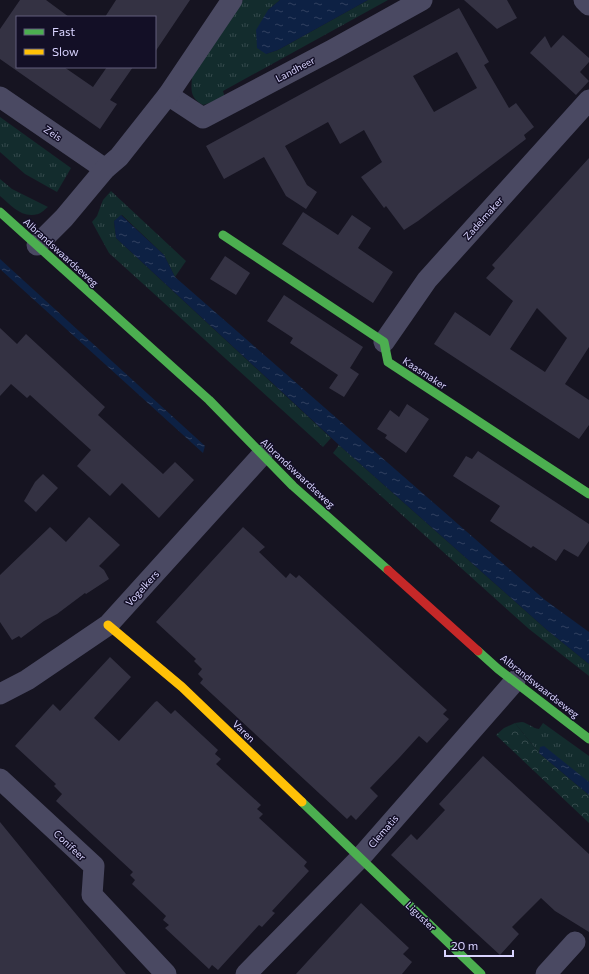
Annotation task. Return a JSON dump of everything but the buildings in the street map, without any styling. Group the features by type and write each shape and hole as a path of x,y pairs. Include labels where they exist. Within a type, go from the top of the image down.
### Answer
{"street":[{"name":"Landheer","path":"168,95 203,118 332,50 422,0"},
{"path":"584,0 589,5"},
{"path":"37,245 64,218 105,169 119,157 168,95 228,1"},
{"name":"Zeis","path":"0,97 105,169"},
{"name":"Zadelmaker","path":"384,342 427,280 589,100"},
{"name":"Albrandswaardseweg","path":"0,212 209,400 304,496 493,664 589,739"},
{"path":"223,234 384,342"},
{"name":"Kaasmaker","path":"384,342 388,362 589,494"},
{"name":"Vogelkers","path":"0,694 27,680 108,625 262,455"},
{"name":"Varen","path":"108,625 182,687 360,858"},
{"name":"Clematis","path":"246,974 360,858 514,681"},
{"name":"Conifeer","path":"0,779 94,866 92,895 166,974"},
{"name":"Liguster","path":"360,858 481,974"},
{"path":"546,974 575,942"}],"green space":[{"path":"243,0 280,0 268,10 266,54 278,50 368,0 388,0 223,91 225,98 203,105 196,100 192,94 192,77"},
{"path":"0,117 71,168 57,192 25,174 0,152"},
{"path":"0,179 12,189 48,207 42,212 32,215 22,213 0,196"},
{"path":"111,191 186,261 175,277 164,255 122,215 114,221 116,238 331,438 323,447 109,253 92,222 97,216 103,200"},
{"path":"339,445 547,630 589,664 589,676 529,629 333,453"},
{"path":"522,722 539,729 543,723 589,756 589,782 539,750 539,753 515,723"},
{"path":"515,723 539,753 589,795 589,823 496,735 504,728"}],"water":[{"path":"280,0 368,0 278,50 266,54 257,48 256,30 268,10"},
{"path":"121,215 164,255 175,277 545,600 589,632 589,664 547,630 339,445 116,238 114,221"},
{"path":"0,259 205,446 203,453 0,269"},
{"path":"544,746 589,782 589,795 539,753 540,747"}],"traffic: fast":[{"path":"0,212 209,400 293,486 388,570"},
{"path":"223,235 384,342 388,362 589,494"},
{"path":"478,651 498,669 589,739"},
{"path":"302,802 481,974"}],"traffic: slow":[{"path":"108,625 182,687 302,802"}],"traffic: jam":[{"path":"388,570 478,651"}]}
